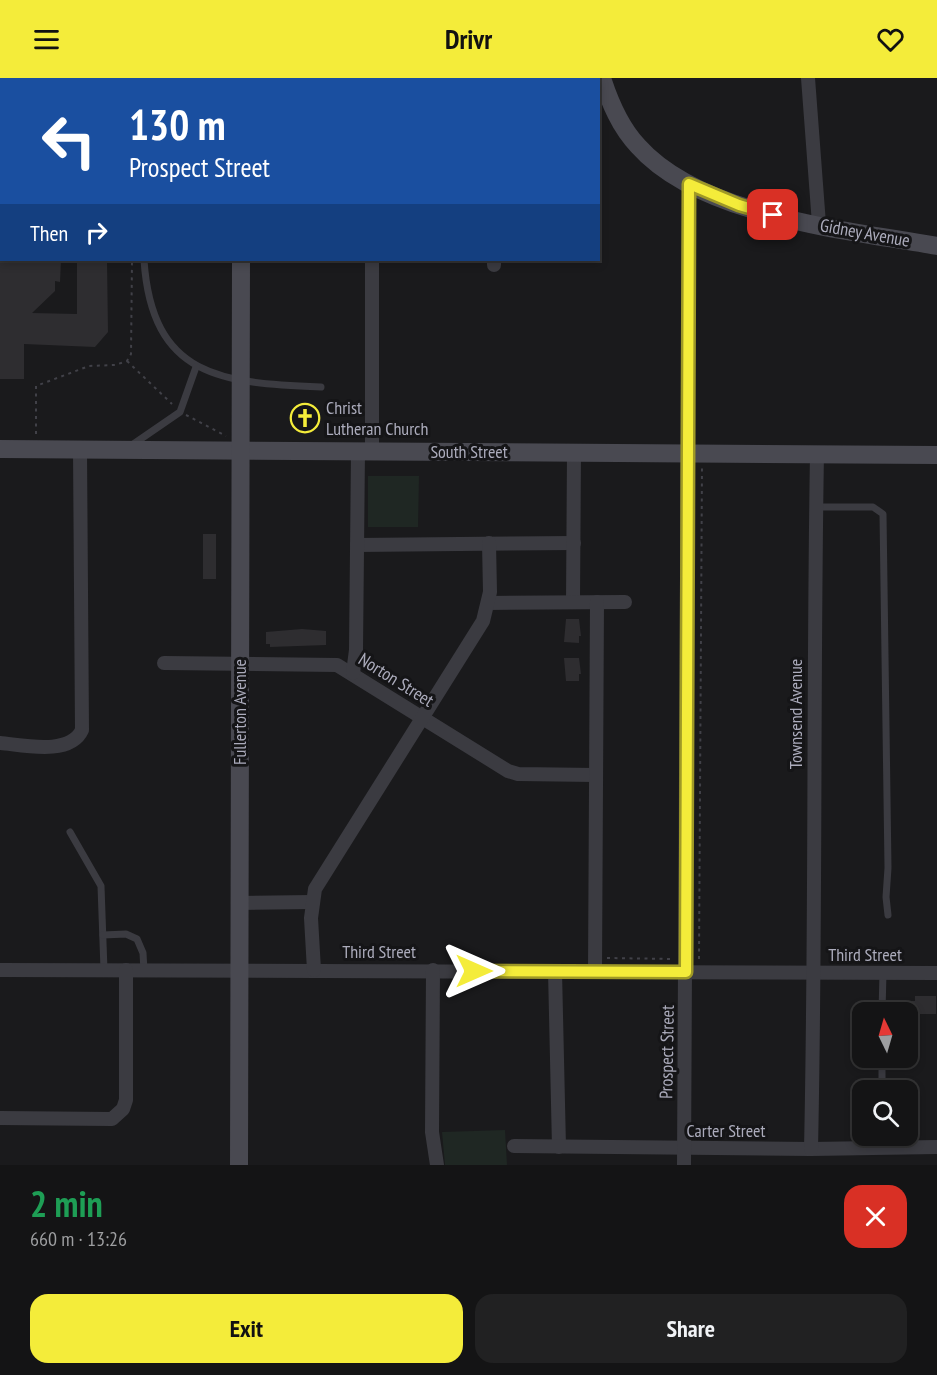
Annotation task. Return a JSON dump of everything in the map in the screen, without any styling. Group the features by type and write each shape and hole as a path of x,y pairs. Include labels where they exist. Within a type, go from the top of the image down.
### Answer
{"street":[{"path":"808,78 819,224"},
{"name":"Gidney Avenue","path":"602,85 615,113 637,146 658,164 689,184 739,205 819,224 937,246"},
{"name":"Prospect Street","path":"684,1165 690,964 687,453 689,184"},
{"name":"Fullerton Avenue","path":"239,1165 242,261"},
{"path":"352,673 356,650 357,545 365,451 372,261"},
{"name":"South Street","path":"0,449 937,455"},
{"path":"0,743 56,746 74,741 82,730 84,717 80,450"},
{"path":"573,602 574,453"},
{"name":"Townsend Avenue","path":"810,1149 815,973 817,454"},
{"path":"314,970 312,902 315,889 483,621 488,603 489,543"},
{"path":"357,545 574,543"},
{"path":"595,972 597,602"},
{"path":"488,603 625,602"},
{"name":"Norton Street","path":"164,663 240,665 328,663 352,673 508,771 518,774 595,775"},
{"path":"240,903 312,902"},
{"name":"Third Street","path":"0,970 595,972 690,964 815,973 937,973"},
{"path":"0,1118 112,1119 123,1109 126,1100 126,970"},
{"path":"433,970 432,1132 437,1165"},
{"path":"555,971 559,1147"},
{"name":"Carter Street","path":"514,1146 810,1149 852,1145"},
{"name":"Carter Street","path":"918,1145 937,1147"}],"lane":[{"path":"144,261 146,290 167,340 196,367 241,382 321,387"},
{"path":"124,450 180,411 196,367"},
{"path":"816,507 873,507 883,514 888,915"},
{"path":"70,832 101,886 104,970"},
{"path":"103,935 126,934 137,939 143,953 144,970"},
{"path":"882,1002 883,973"}],"path":[{"path":"36,434 36,386 89,366 115,365 127,361 131,354 132,261"},
{"path":"606,958 690,964 702,467"}],"shaded area":[{"path":"368,476 419,476 418,527 368,527"},
{"path":"505,1130 507,1165 445,1165 442,1132"}],"building":[{"path":"0,261 61,261 60,282 55,281 55,291 32,313 77,314 77,261 107,261 108,332 95,347 24,344 24,379 0,379"},
{"path":"203,534 216,534 216,579 203,579"},
{"path":"566,619 579,619 581,636 579,636 579,643 564,642"},
{"path":"302,629 326,631 326,645 270,647 270,644 266,644 266,632"},
{"path":"564,658 579,658 581,674 579,674 579,681 566,681"},
{"path":"915,996 936,996 936,1014 918,1014 918,1002 912,1002 915,1001"}],"place":[{"name":"Christ Lutheran Church","path":"305,418"}],"route":[{"path":"474,971 686,972 689,184 739,205 773,215"}]}
